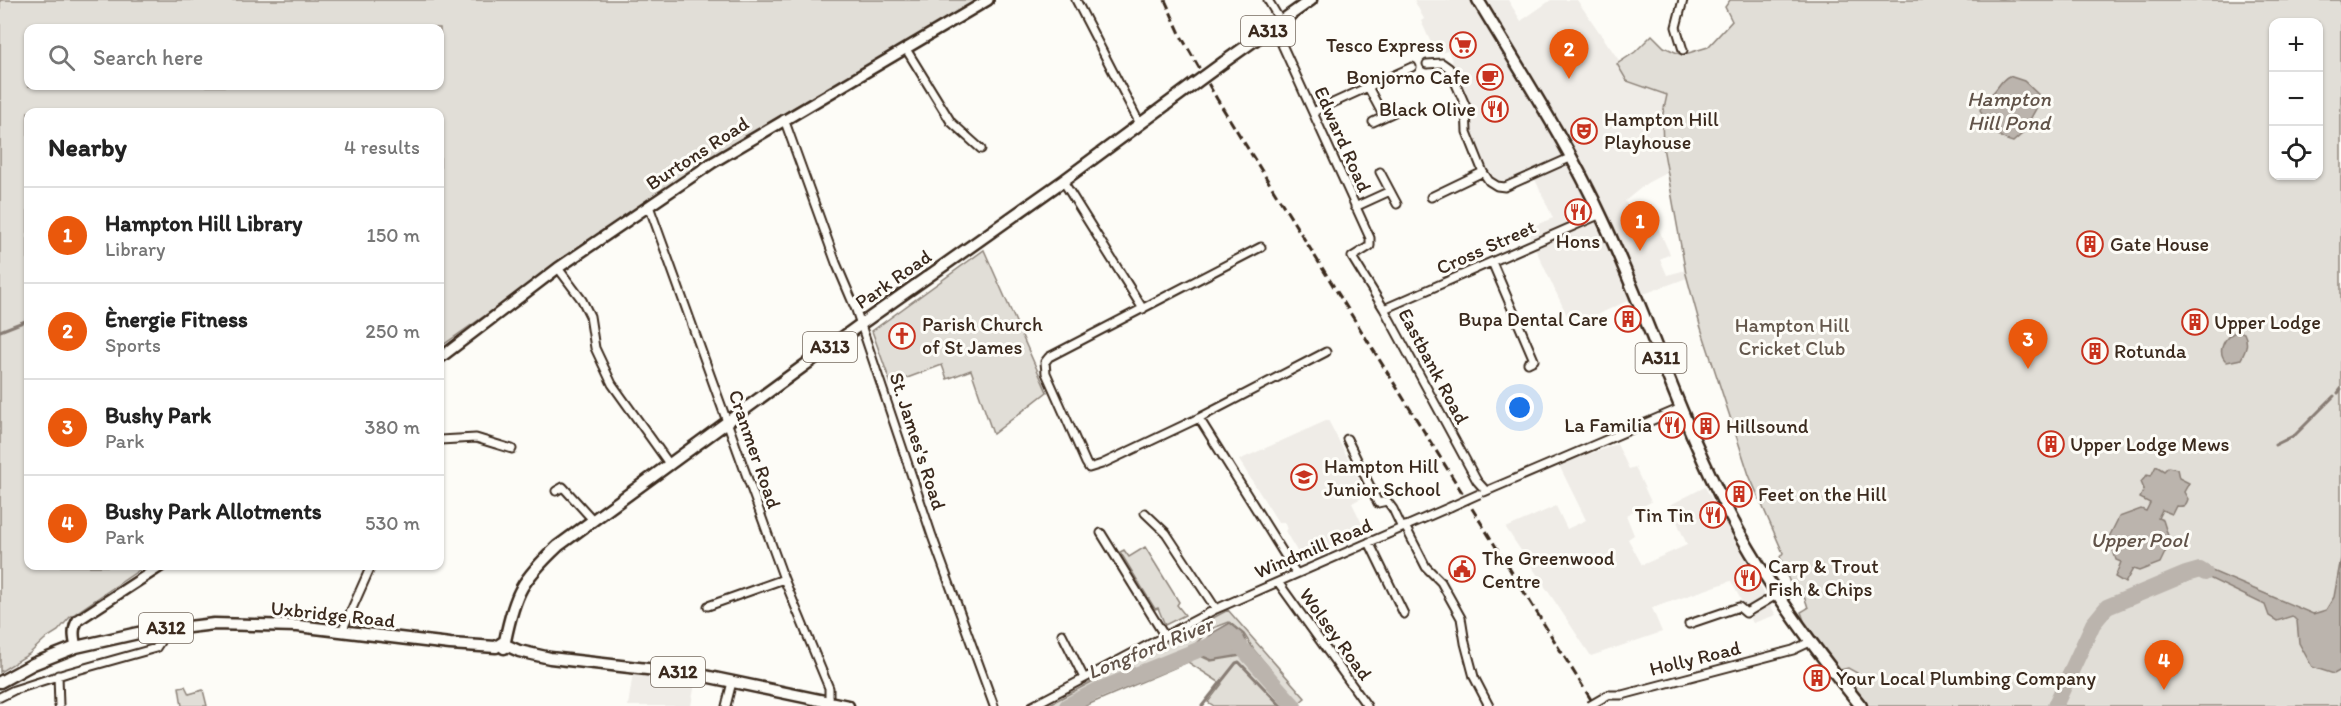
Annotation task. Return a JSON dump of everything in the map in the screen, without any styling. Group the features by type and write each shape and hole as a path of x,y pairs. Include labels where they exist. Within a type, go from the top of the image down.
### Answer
{"main road":[{"name":"Park Road","path":"505,644 511,609 521,588 533,570 558,546 861,324 1064,181 1311,0"},
{"name":"A311","path":"1478,0 1572,157 1636,294 1681,408 1739,531 1810,642 1861,706"},
{"name":"Uxbridge Road","path":"0,682 33,664 76,647 160,629 214,624 298,626 450,644 496,646 505,644 519,651 550,658 683,673 848,706"}],"street":[{"name":"Burtons Road","path":"444,355 558,268 712,163 988,0"},
{"path":"1076,0 1140,124"},
{"name":"Edward Road","path":"1268,0 1313,112 1370,238 1370,246 1352,257"},
{"path":"1683,0 1676,27 1683,50"},
{"path":"906,49 951,122 981,149"},
{"path":"1427,64 1442,63 1449,68 1466,106 1467,132 1489,181 1497,186 1505,187 1572,157"},
{"path":"1313,112 1413,67"},
{"path":"1368,87 1384,117"},
{"path":"1373,122 1401,109"},
{"name":"St. James's Road","path":"784,119 832,253 861,324 932,536 994,706"},
{"path":"1380,172 1397,204"},
{"path":"1431,197 1484,172"},
{"path":"1064,181 1143,309"},
{"path":"1355,207 1390,191"},
{"name":"Cranmer Road","path":"649,206 784,579 829,688 829,702"},
{"name":"Cross Street","path":"1384,309 1600,214"},
{"path":"1261,247 1049,357 1046,363 1050,382 1089,468 1199,418 1326,352"},
{"name":"Eastbank Road","path":"1352,257 1384,309 1483,492"},
{"path":"1492,262 1534,360 1528,363"},
{"path":"558,268 582,300 590,316 595,348 612,384 670,465"},
{"name":"Windmill Road","path":"1032,706 1216,609 1681,408"},
{"path":"1199,418 1296,573"},
{"path":"444,440 476,438 512,449"},
{"path":"1347,439 1378,503 1387,501 1393,509 1426,567 1441,582 1461,618 1474,677 1489,706"},
{"path":"556,491 563,487 593,520"},
{"path":"1145,513 1166,533 1216,609"},
{"path":"1101,533 1164,635"},
{"path":"1370,542 1404,615"},
{"path":"76,647 74,636 78,620 155,570"},
{"path":"342,631 369,570"},
{"path":"708,606 784,579"},
{"name":"Wolsey Road","path":"1278,582 1367,706"},
{"path":"1689,624 1739,607 1746,613 1778,594"},
{"path":"0,697 58,675 156,648 160,642 160,629"},
{"path":"1062,634 1084,678"},
{"name":"Holly Road","path":"1589,706 1608,695 1622,695 1792,650 1810,642"},
{"path":"58,675 59,706"},
{"path":"726,706 732,682"}],"shaded area":[{"path":"1414,0 1508,0 1521,21 1551,0 1577,0 1634,82 1671,89 1663,147 1668,172 1647,183 1625,201 1633,217 1650,210 1670,254 1660,259 1667,275 1686,270 1687,278 1641,295 1572,326 1526,229 1553,218 1531,171 1501,183 1491,178 1476,148 1472,131 1471,107 1448,51 1436,54 1421,21 1424,19"},
{"name":"Hampton Hill Junior School","path":"1328,420 1367,495 1352,503 1367,534 1303,561 1285,531 1287,529 1284,522 1278,522 1239,460"},
{"path":"1617,444 1629,469 1635,467 1651,502 1626,515 1634,535 1628,539 1642,565 1687,545 1670,505 1705,487 1776,615 1753,623 1731,581 1652,608 1662,632 1591,656 1506,528 1556,506 1567,529 1586,520 1559,465"},
{"path":"633,673 695,683 691,706 628,706"}],"green space":[{"path":"0,0 982,0 793,108 699,166 444,344 444,108 24,108 24,570 139,570 70,617 58,631 45,639 29,654 0,672"},
{"name":"Hampton Hill Cricket Club","path":"1730,0 2341,0 2341,706 1864,706 1850,686 1857,673 1848,668 1836,671 1807,629 1801,612 1808,608 1807,604 1800,590 1790,583 1780,557 1783,553 1749,475 1700,325 1686,274 1663,147 1662,118 1667,95 1627,81 1617,64 1635,52 1652,35 1664,47 1682,55 1708,47 1732,21 1725,7"},
{"path":"984,250 1047,392 993,434 971,370 947,379 942,365 891,384 872,331"},
{"path":"1145,547 1179,602 1177,605 1185,615 1165,625 1158,608 1155,609 1120,552 1124,550 1129,557"},
{"path":"1228,610 1305,698 1299,703 1254,650 1244,634 1229,622 1211,629 1194,645 1060,706 1046,706"},
{"path":"1194,653 1211,661 1241,656 1257,662 1292,706 1214,706 1208,702 1222,684 1188,662 1085,706 1071,706"},
{"path":"185,686 189,694 203,690 207,706 182,706 179,687"}],"water":[{"name":"Hampton Hill Pond","path":"2009,76 2024,81 2042,98 2022,134 2013,142 1997,134 1980,110 1985,98"},
{"path":"2239,331 2246,337 2244,353 2241,359 2227,362 2223,358 2223,344 2226,339"},
{"name":"Upper Pool","path":"2156,466 2164,471 2168,467 2177,469 2179,478 2189,483 2184,492 2188,499 2184,506 2176,506 2172,514 2162,510 2158,518 2163,520 2170,542 2160,563 2139,571 2133,569 2125,583 2115,577 2121,562 2116,560 2109,537 2119,517 2141,509 2146,511 2150,503 2140,498 2144,489 2141,482 2147,475 2151,476"},
{"path":"2341,558 2341,670 2334,674 2312,667 2299,643 2297,621 2292,616 2277,621 2269,616 2265,605 2201,574 2187,580 2187,569 2198,565 2313,614 2326,610 2334,597"},
{"path":"1230,623 1243,634 1255,662 1241,655 1212,660 1193,652 1214,632"}],"waterway":[{"path":"0,331 24,322"},
{"path":"2338,393 2341,389"},
{"path":"2275,445 2295,435 2334,396"},
{"name":"Longford River","path":"2055,706 2093,624 2107,607 2186,574 2200,570 2205,573"},
{"name":"Longford River","path":"1067,706 1096,691 1213,644"},
{"name":"Longford River","path":"1241,647 1294,706"},
{"path":"1202,706 1239,662 1281,706"}],"railway":[{"path":"1165,0 1182,38 1217,99 1595,706"}],"place":[{"name":"Tesco Express","path":"1463,45"},
{"name":"Bonjorno Cafe","path":"1490,77"},
{"name":"Ènergie Fitness","path":"1569,79"},
{"name":"Black Olive","path":"1495,109"},
{"name":"Hampton Hill Playhouse","path":"1584,131"},
{"name":"Hons","path":"1578,212"},
{"name":"Gate House","path":"2090,244"},
{"name":"Hampton Hill Library","path":"1640,251"},
{"name":"Bupa Dental Care","path":"1628,319"},
{"name":"Upper Lodge","path":"2195,322"},
{"name":"Parish Church of St James","path":"902,336"},
{"name":"Rotunda","path":"2095,351"},
{"name":"Bushy Park","path":"2028,369"},
{"name":"La Familia","path":"1672,425"},
{"name":"Hillsound","path":"1706,426"},
{"name":"Upper Lodge Mews","path":"2051,444"},
{"name":"Hampton Hill Junior School","path":"1304,477"},
{"name":"Feet on the Hill","path":"1739,494"},
{"name":"Tin Tin","path":"1713,515"},
{"name":"The Greenwood Centre","path":"1462,569"},
{"name":"Carp & Trout Fish & Chips","path":"1748,578"},
{"name":"Your Local Plumbing Company","path":"1817,678"},
{"name":"Bushy Park Allotments","path":"2164,690"}]}
